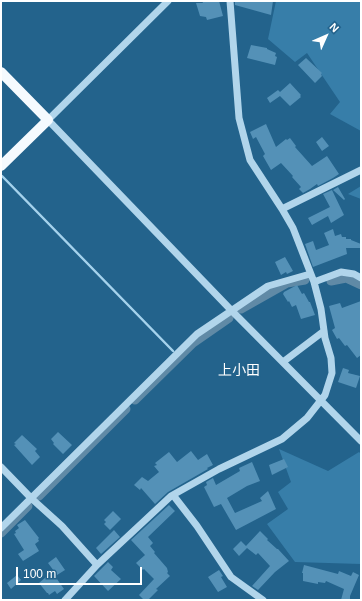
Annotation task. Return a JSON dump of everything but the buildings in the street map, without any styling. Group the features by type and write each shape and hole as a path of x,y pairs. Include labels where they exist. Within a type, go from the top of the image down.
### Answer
{"main road":[{"path":"1,72 48,120 1,166"}],"street":[{"path":"168,1 48,120 231,310 361,441"},
{"path":"65,600 97,565 173,495 219,469 282,439 308,418 322,400 332,373 331,358 314,282 293,228 250,160 239,118 230,1"},
{"path":"282,210 361,170"},
{"path":"314,282 341,272 354,274 361,278"},
{"path":"1,528 197,334 268,286 310,274"},
{"path":"283,362 324,331"},
{"path":"1,467 31,498 62,526 97,565"},
{"path":"173,495 197,526 232,577 263,600"}],"shaded area":[{"path":"276,1 361,1 361,131 330,114 340,102 307,53 295,62 268,39"},
{"path":"361,186 361,199 348,194"},
{"path":"279,449 328,471 359,452 361,454 361,564 295,562 267,524 288,509 278,492 291,482"}],"waterway":[{"path":"2,176 173,351"},
{"path":"331,281 346,278 361,285"},
{"path":"241,309 287,283 305,280"},
{"path":"135,400 193,343 229,318"},
{"path":"39,496 126,409"},
{"path":"1,533 28,506"}],"district":[{"name":"上小田","path":"239,371"}]}
